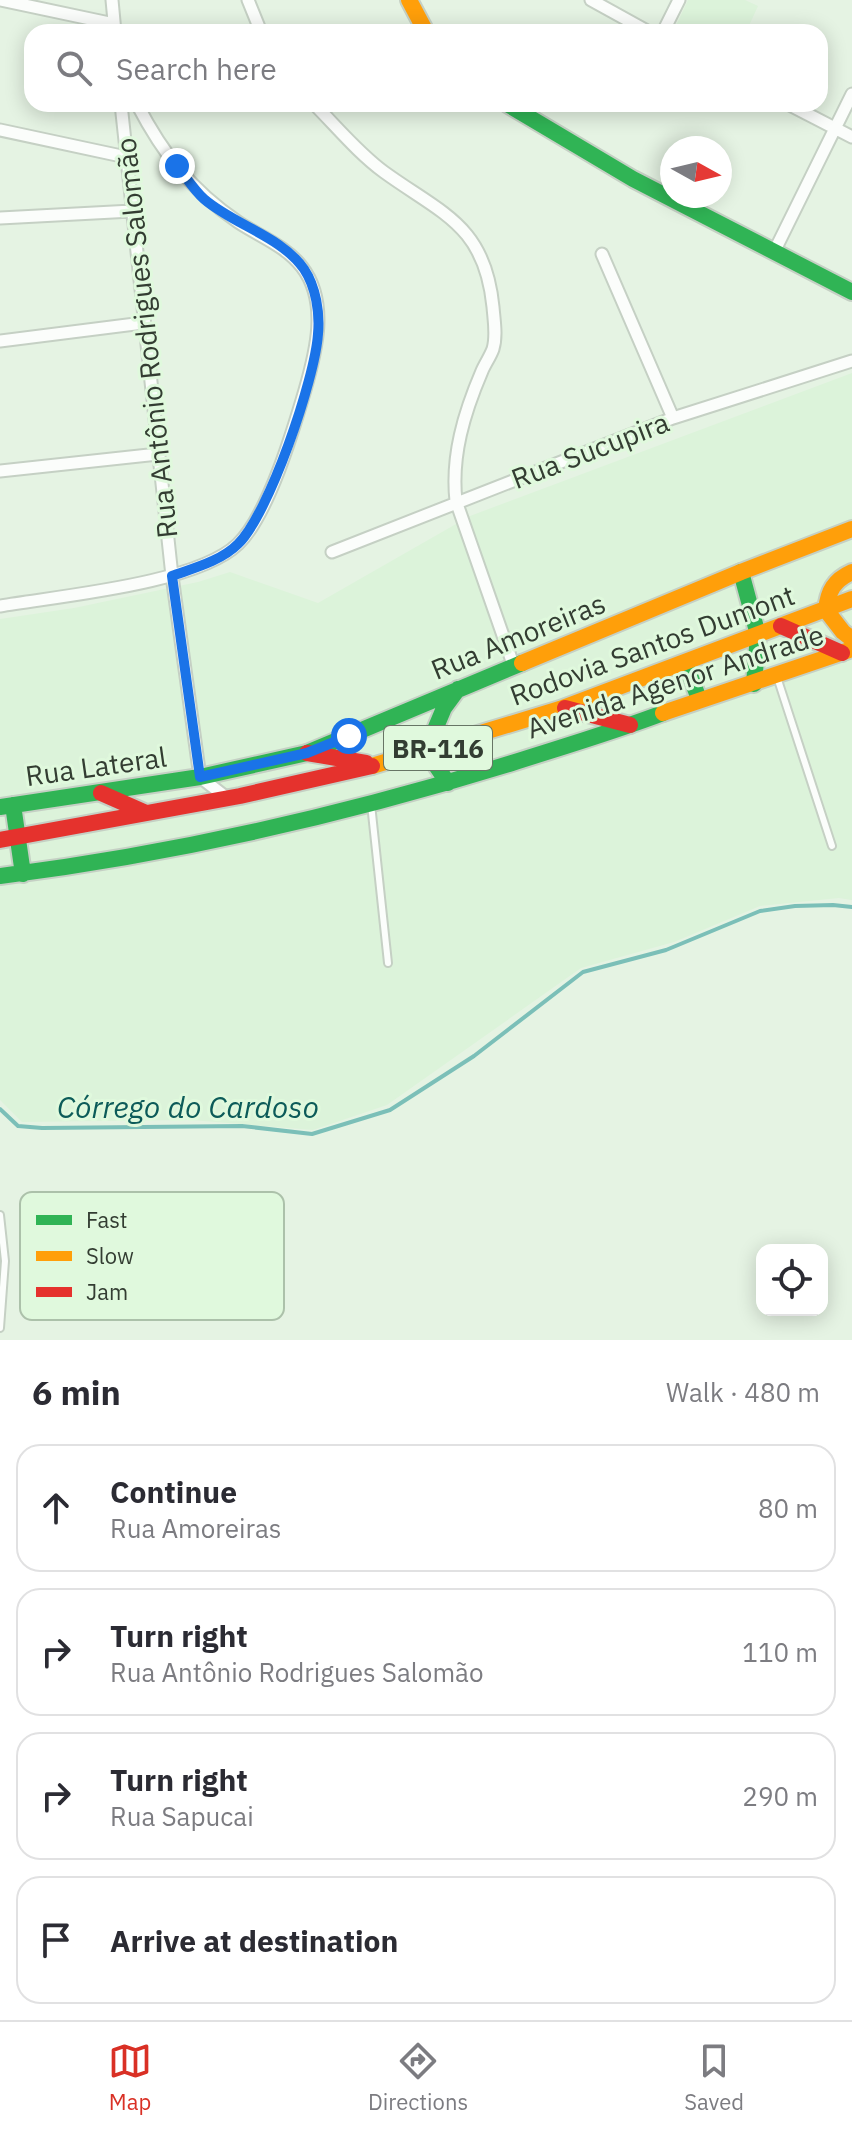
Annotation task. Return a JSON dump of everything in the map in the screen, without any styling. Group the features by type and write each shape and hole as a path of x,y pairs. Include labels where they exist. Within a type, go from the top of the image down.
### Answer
{"main road":[{"path":"409,0 422,24"},
{"path":"520,112 633,179 852,292"},
{"name":"Rua Amoreiras","path":"200,777 307,753 741,572 852,529"},
{"path":"741,572 758,635 754,684"},
{"path":"849,647 843,632 826,610 829,590 835,582 852,572"},
{"name":"Rodovia Santos Dumont","path":"0,840 227,798 378,765 565,708 686,665 852,599"},
{"path":"781,626 849,647"},
{"name":"Avenida Agenor Andrade","path":"0,876 166,852 371,804 448,783 630,725 699,699 777,677 849,647"},
{"path":"686,665 699,699"},
{"path":"448,783 426,751 444,708 458,689"},
{"path":"565,708 630,725"},
{"path":"307,753 378,765"},
{"name":"Rua Lateral","path":"6,806 200,777"},
{"path":"101,793 144,812"},
{"path":"6,806 18,836 23,874"}],"street":[{"path":"1,0 99,24"},
{"path":"112,0 115,24"},
{"path":"248,0 258,24"},
{"path":"591,0 634,24"},
{"path":"667,24 679,0"},
{"path":"774,252 852,94"},
{"name":"Rua Antônio Rodrigues Salomão","path":"122,112 172,576 200,777"},
{"path":"0,606 172,576 211,561 236,547 254,524 287,448 314,361 318,315 311,282 302,267 279,246 204,199 152,132 141,112"},
{"path":"322,112 382,170 451,217 474,245 483,265 492,300 495,332 493,348 482,369 461,432 454,473 456,501 514,667"},
{"path":"804,112 852,137"},
{"path":"0,130 126,157"},
{"path":"0,218 132,211"},
{"path":"602,254 673,418"},
{"path":"0,341 143,323"},
{"name":"Rua Sucupira","path":"332,552 673,418 852,361"},
{"path":"0,471 158,454"},
{"path":"200,777 227,798"}],"lane":[{"path":"777,677 832,846"},
{"path":"371,804 388,963"},
{"path":"0,1215 5,1261 0,1328"}],"shaded area":[{"path":"688,0 745,0 758,6 750,24 677,24"},
{"path":"852,373 852,900 839,898 760,906 674,942 581,968 387,1105 313,1130 191,1120 22,1122 0,1100 0,619 74,608 198,582 230,572 318,603 470,516"}],"waterway":[{"name":"Córrego do Cardoso","path":"0,1109 18,1126 42,1128 242,1126 312,1134 390,1110 474,1056 583,972 666,950 760,911 795,906 852,907"}],"traffic: fast":[{"path":"520,112 633,179 852,292"},
{"path":"741,572 758,635 754,684"},
{"path":"0,807 200,777 307,753 522,663"},
{"path":"686,665 699,699"},
{"path":"448,783 426,751 444,708 458,689"},
{"path":"0,876 130,856 322,816 512,763 663,713"},
{"path":"13,805 23,874"}],"traffic: slow":[{"path":"409,0 422,24"},
{"path":"522,663 852,529"},
{"path":"852,572 833,587 826,610 852,639"},
{"path":"372,766 560,709 852,599"},
{"path":"663,713 852,649"}],"traffic: jam":[{"path":"781,626 842,653"},
{"path":"565,708 630,725"},
{"path":"307,753 366,763"},
{"path":"0,840 240,796 372,766"},
{"path":"101,793 144,812"}],"route":[{"path":"177,166 204,199 279,246 302,267 311,282 318,315 314,361 299,411 287,448 254,524 236,547 211,561 172,576 200,777 307,753 349,736"}]}
